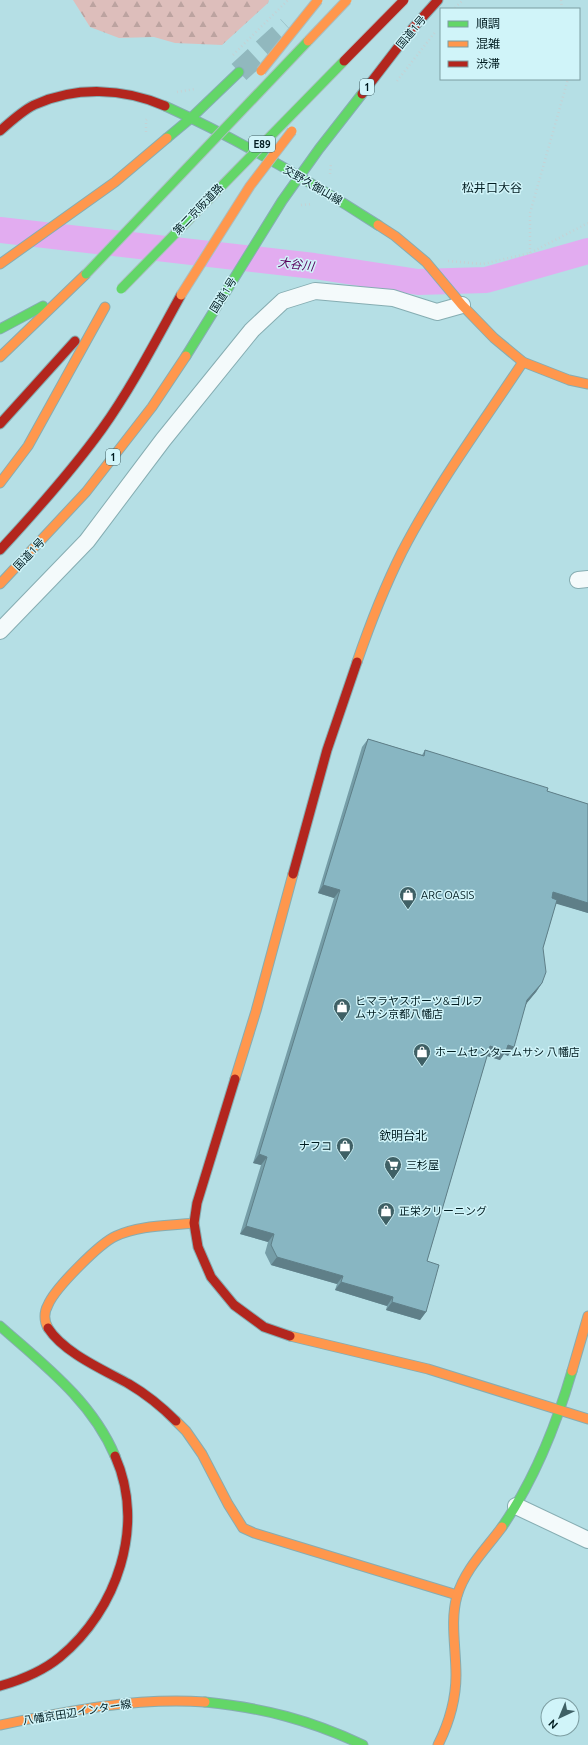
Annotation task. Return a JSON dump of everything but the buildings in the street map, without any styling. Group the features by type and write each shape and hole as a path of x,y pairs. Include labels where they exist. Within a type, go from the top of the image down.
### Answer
{"main road":[{"path":"257,76 318,0"},
{"path":"0,357 86,274 347,0"},
{"name":"第二京阪道路","path":"0,424 113,298 197,210 404,0"},
{"path":"306,114 409,0"},
{"name":"国道1号","path":"0,584 86,492 152,407 282,201 319,149 412,29 438,0"},
{"path":"0,264 115,182 191,118 239,72"},
{"name":"交野久御山線","path":"0,131 12,120 34,106 53,98 78,92 102,91 130,95 162,105 191,118 324,190 395,236 426,262 458,300 494,338 523,362 569,380 588,384"},
{"path":"169,186 233,107"},
{"path":"0,550 49,497 102,428 135,376 181,295 250,186 296,126"},
{"path":"0,483 28,446 90,332 113,298"},
{"path":"2,333 40,306 59,300"},
{"path":"2,333 17,330 35,323"},
{"path":"523,362 434,496 402,552 374,612 327,750 256,1011 197,1203 194,1224 198,1247 204,1262 218,1286 234,1305 264,1327 291,1336 428,1369 588,1419"},
{"path":"194,1224 134,1230 114,1236 98,1250 47,1304 45,1315 46,1324 50,1331 84,1358 140,1391 187,1433 204,1457 243,1528 254,1533 457,1595"},
{"path":"438,1745 451,1714 456,1690 454,1636 457,1595 474,1563 516,1506 536,1470 560,1411 588,1316"},
{"path":"0,1326 87,1408 109,1440 123,1474 129,1509 126,1545 118,1576 105,1604 86,1632 60,1657 32,1674 0,1686"},
{"name":"八幡京田辺インター線","path":"0,1725 112,1705 140,1703 212,1703 252,1708 283,1715 311,1723 348,1737 363,1745"}],"street":[{"path":"0,631 87,541 163,440 252,330 284,301 314,291 393,298 438,312 458,300"},
{"path":"516,1506 588,1540"}],"path":[{"path":"455,8 463,0"},
{"path":"396,81 440,26"},
{"path":"530,253 530,213 568,80"},
{"path":"330,180 332,162"},
{"path":"426,262 448,261 483,264 530,253 588,223"}],"green space":[{"path":"73,0 269,0 268,3 222,45 175,43 154,37 119,38 90,27"}],"waterway":[{"name":"大谷川","path":"0,230 314,266 418,282 486,280 588,251"}],"tunnel":[{"path":"239,72 288,27"}],"traffic: fast":[{"path":"86,274 308,41"},
{"path":"121,289 344,61"},
{"path":"167,138 191,118 239,72"},
{"path":"186,356 282,201 319,149 362,94"},
{"path":"165,106 220,132 274,162 378,225"},
{"path":"0,329 43,306"},
{"path":"0,1326 49,1369 80,1401 105,1436 115,1456"},
{"path":"502,1527 525,1490 552,1432 572,1371"},
{"path":"205,1702 247,1708 286,1716 343,1736 363,1745"}],"traffic: slow":[{"path":"261,71 318,0"},
{"path":"308,41 347,0"},
{"path":"181,295 250,186 292,131"},
{"path":"0,264 115,182 167,138"},
{"path":"378,225 395,236 426,262 462,305 494,338 523,362 569,380 588,384"},
{"path":"0,357 86,274"},
{"path":"0,483 28,446 105,307"},
{"path":"0,584 86,492 152,407 186,356"},
{"path":"357,662 383,593 415,527 444,479 523,362"},
{"path":"235,1079 256,1011 293,874"},
{"path":"48,1328 45,1314 52,1297 89,1256 109,1240 125,1232 154,1226 194,1223"},
{"path":"572,1371 588,1316"},
{"path":"290,1336 428,1369 588,1419"},
{"path":"176,1421 186,1431 202,1454 228,1504 243,1528 254,1533 457,1595"},
{"path":"438,1745 449,1720 455,1693 456,1675 454,1615 457,1596 465,1577 476,1560 502,1527"},
{"path":"0,1725 77,1710 128,1703 179,1701 205,1702"}],"traffic: jam":[{"path":"344,61 404,0"},
{"path":"362,94 412,29 438,0"},
{"path":"0,131 21,113 34,105 50,99 83,92 116,93 149,100 165,106"},
{"path":"0,550 53,491 102,429 134,380 181,295"},
{"path":"0,424 75,341"},
{"path":"293,874 327,750 357,662"},
{"path":"235,1079 197,1203 194,1223 198,1247 211,1277 234,1305 264,1327 290,1336"},
{"path":"48,1328 55,1337 74,1353 142,1392 176,1421"},
{"path":"0,1686 32,1674 46,1667 60,1657 80,1638 97,1616 111,1591 120,1565 126,1538 128,1510 124,1483 115,1456"}],"place":[{"name":"ARC OASIS","path":"408,910"},
{"name":"ヒマラヤスポーツ&ゴルフ ムサシ京都八幡店","path":"342,1022"},
{"name":"ホームセンタームサシ 八幡店","path":"422,1067"},
{"name":"ナフコ","path":"345,1161"},
{"name":"三杉屋","path":"393,1180"},
{"name":"正栄クリーニング","path":"386,1226"}],"district":[{"name":"松井口大谷","path":"492,187"},
{"name":"欽明台北","path":"403,1135"}]}
